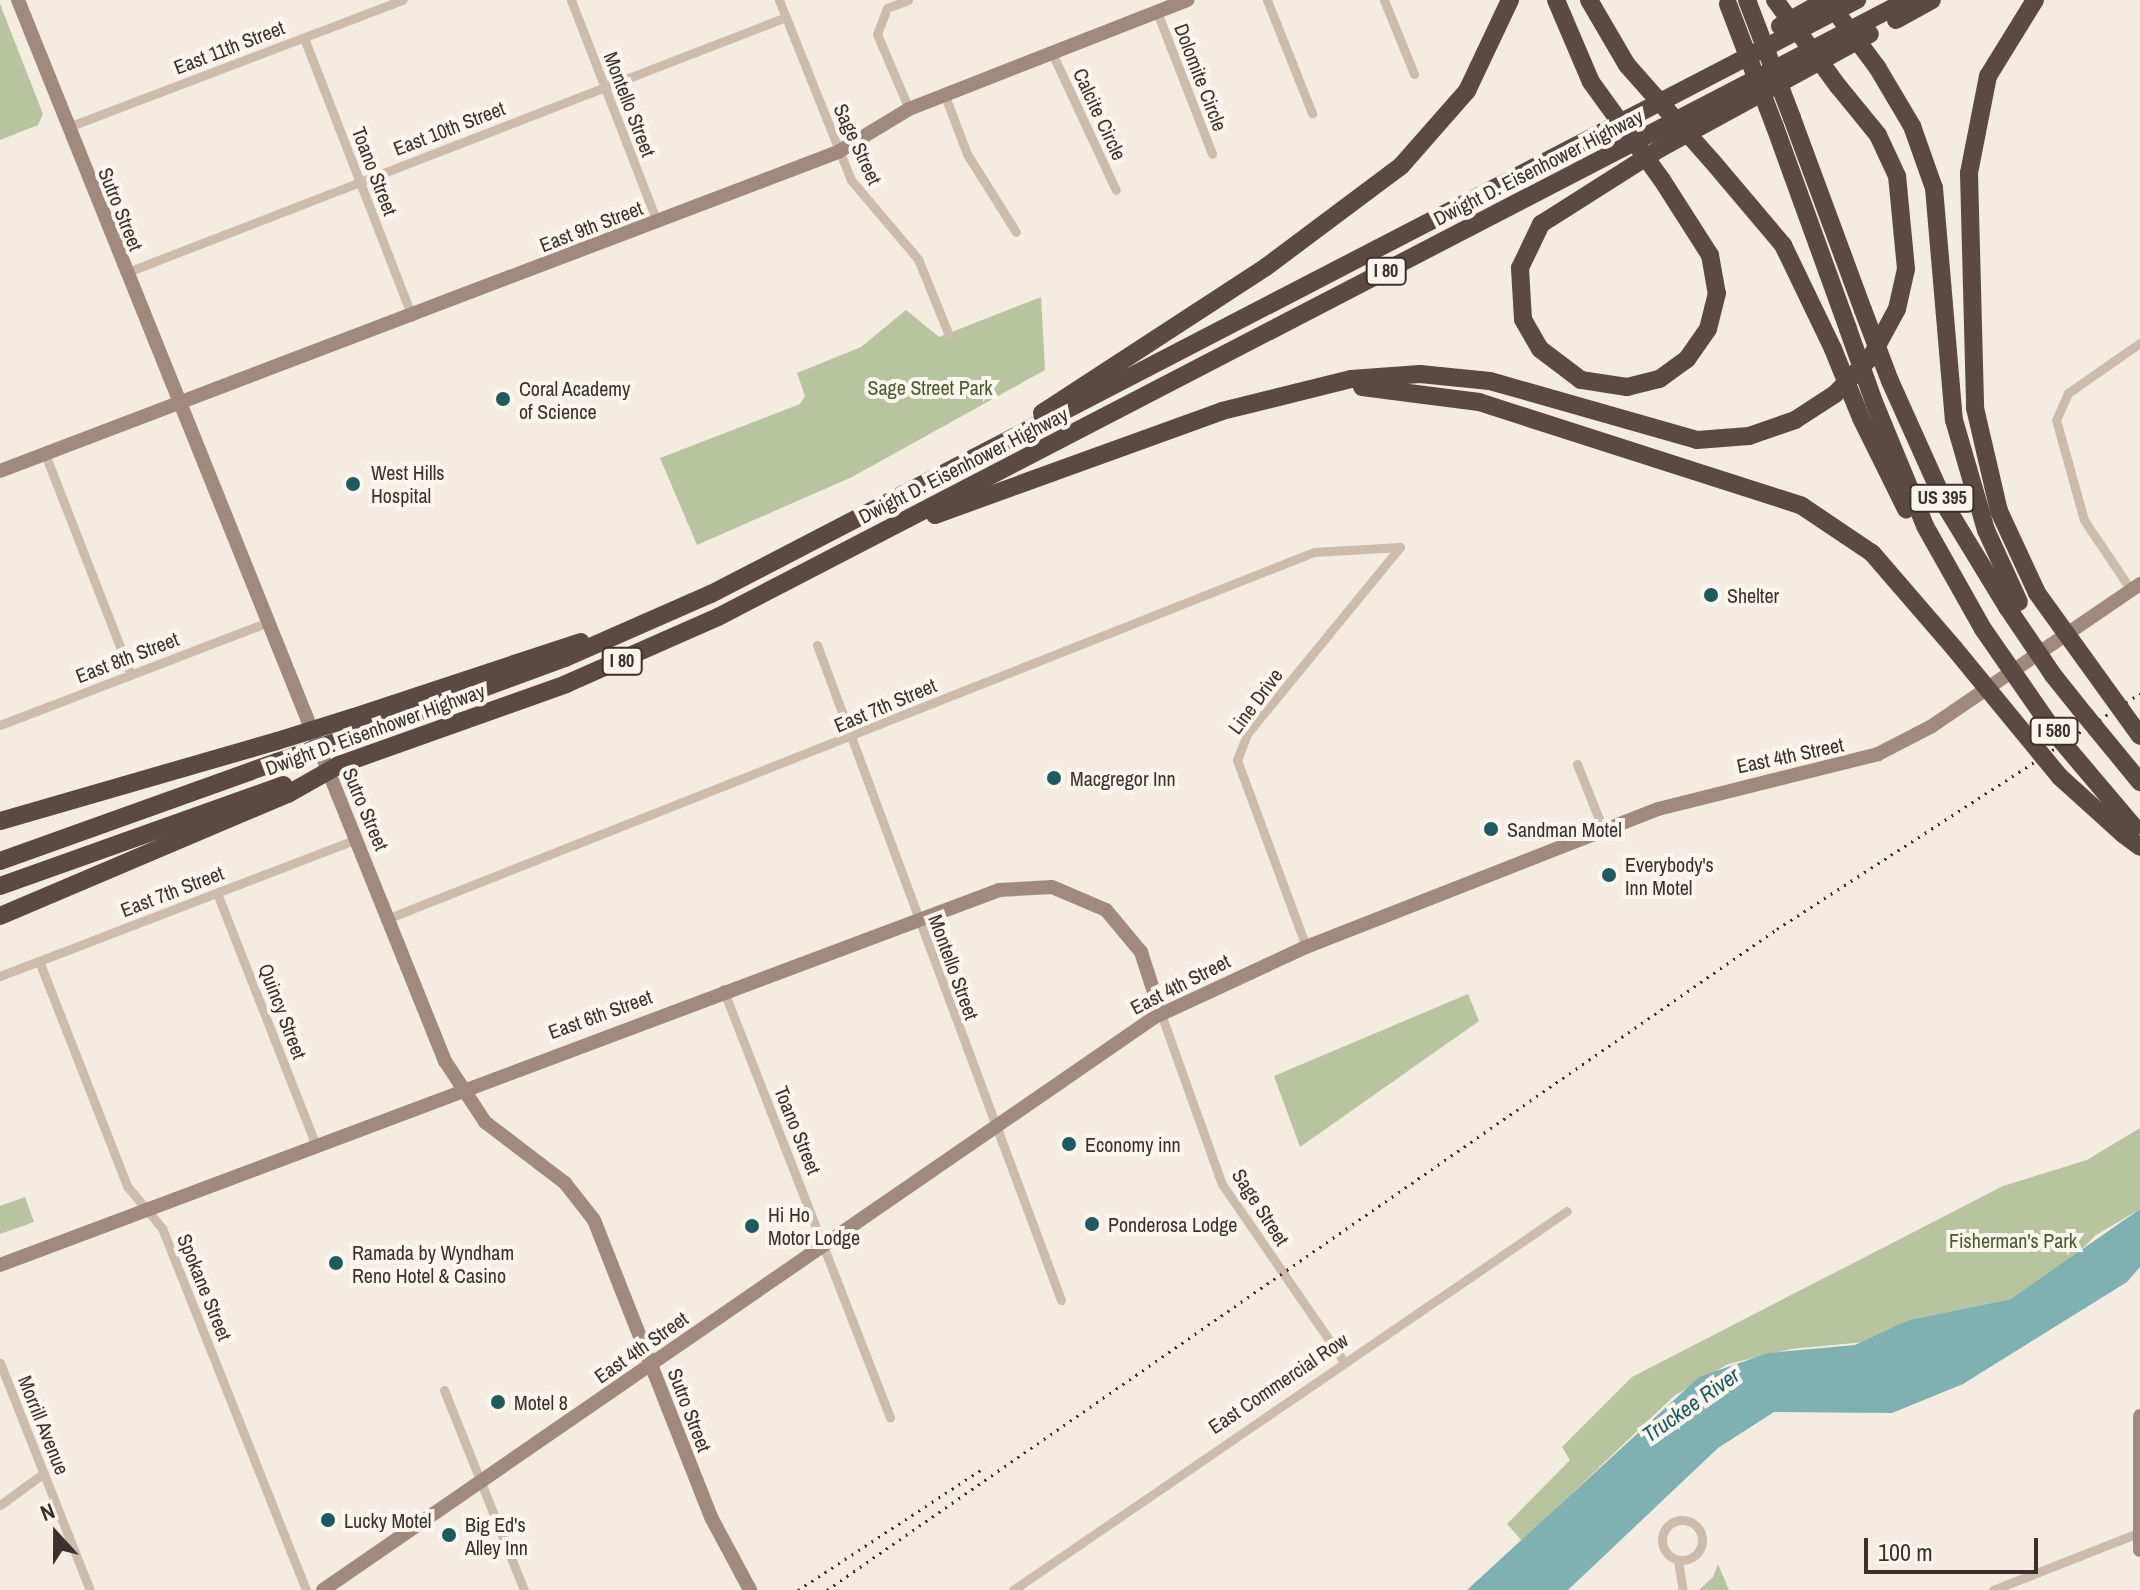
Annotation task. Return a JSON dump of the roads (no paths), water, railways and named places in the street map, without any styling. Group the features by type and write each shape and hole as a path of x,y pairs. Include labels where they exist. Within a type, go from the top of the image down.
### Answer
{"highway":[{"path":"1013,438 1081,384 1266,267 1408,159 1467,91 1510,0"},
{"path":"1556,0 1591,82 1662,180 1710,255 1717,293 1708,329 1687,359 1659,379 1627,387 1581,380 1551,362 1523,319 1520,268 1541,224 1659,149 1932,0"},
{"path":"1589,0 1627,65 1783,245 1901,501 1947,567"},
{"path":"863,542 1222,411 1384,375 1455,375 1697,440 1749,436 1795,420 1835,394 1871,357 1897,309 1906,269 1897,176 1878,135 1775,0"},
{"path":"1673,95 1827,0 1877,67 1912,126 1934,188 1954,420 1981,516 2013,604"},
{"name":"Dwight D. Eisenhower Highway","path":"0,861 277,762 357,725 620,636 1013,438 1857,0"},
{"name":"Dwight D. Eisenhower Highway","path":"0,886 286,789 339,765 640,653 863,542 1908,0"},
{"path":"2035,0 1982,92 1969,173 1975,408 1996,501 2037,593 2140,736"},
{"name":"US 395","path":"1734,1 1890,381 1948,510 2013,604"},
{"name":"US 395","path":"1784,123 1874,402 1947,567"},
{"path":"1311,390 1458,396 1782,498 1872,553 1954,648 2043,759 2132,831 2140,847"},
{"name":"I 580","path":"1947,567 1983,629 2058,737 2132,831"},
{"name":"I 580","path":"2013,604 2053,675 2140,782"},
{"path":"0,821 277,741 357,725"},
{"path":"0,916 286,789"}],"main road":[{"name":"Sutro Street","path":"18,0 177,408 459,1088 501,1137 585,1206 712,1519 751,1588"},
{"name":"East 9th Street","path":"0,471 177,408 838,152 909,109 1187,0"},
{"name":"East 4th Street","path":"323,1590 995,1125 1161,1014 1306,947 1603,829 1702,795 1878,754 1932,726 2135,587"},
{"name":"East 6th Street","path":"0,1265 723,989 1015,887 1070,892 1106,910 1130,935 1158,992 1161,1014"},
{"path":"2140,1416 2140,1550"}],"street":[{"name":"East 11th Street","path":"68,127 403,0"},
{"name":"Montello Street","path":"571,0 657,222"},
{"name":"Sage Street","path":"779,0 838,152 863,199 918,259 948,333"},
{"path":"908,0 887,8 877,34 909,109"},
{"path":"1267,0 1312,113"},
{"path":"1384,0 1414,74"},
{"name":"Dolomite Circle","path":"1157,12 1212,154"},
{"name":"East 10th Street","path":"125,273 786,17"},
{"name":"Toano Street","path":"304,38 412,317"},
{"name":"Calcite Circle","path":"1052,53 1116,190"},
{"path":"945,96 967,154 1016,232"},
{"path":"2135,587 2075,500 2061,457 2058,409 2068,393 2140,343"},
{"path":"45,454 131,675"},
{"name":"East 7th Street","path":"389,918 1314,552 1400,547"},
{"name":"Line Drive","path":"1306,947 1237,760 1247,734 1400,547"},
{"name":"East 8th Street","path":"0,725 266,623"},
{"name":"Montello Street","path":"817,645 916,920 1061,1300"},
{"path":"1577,764 1603,829"},
{"name":"East 7th Street","path":"0,976 357,839"},
{"name":"Quincy Street","path":"217,893 315,1143"},
{"name":"Spokane Street","path":"39,961 127,1186 162,1228 306,1590"},
{"name":"Toano Street","path":"723,989 890,1418"},
{"name":"Sage Street","path":"1161,1014 1222,1184 1343,1360"},
{"name":"East Commercial Row","path":"1013,1590 1343,1360 1567,1211"},
{"name":"Morrill Avenue","path":"0,1363 90,1590"},
{"path":"444,1390 524,1590"},
{"path":"0,1505 44,1473"},
{"path":"1678,1560 1702,1545 1699,1528 1682,1519 1667,1526 1662,1543 1678,1560 1683,1590"},
{"path":"1993,1590 2139,1534"}],"water":[{"name":"Truckee River","path":"2140,1209 2140,1267 2127,1282 1963,1384 1892,1413 1774,1412 1718,1448 1568,1590 1467,1590 1699,1377 1768,1353 1855,1345 1909,1320 2011,1299"}],"railway":[{"path":"827,1590 1777,929 2140,693"},
{"path":"798,1590 985,1467"}],"place":[{"name":"Coral Academy of Science","path":"503,399"},
{"name":"West Hills Hospital","path":"353,484"},
{"name":"Shelter","path":"1711,595"},
{"name":"Macgregor Inn","path":"1054,778"},
{"name":"Sandman Motel","path":"1491,829"},
{"name":"Everybody's Inn Motel","path":"1609,875"},
{"name":"Economy inn","path":"1069,1144"},
{"name":"Ponderosa Lodge","path":"1092,1224"},
{"name":"Hi Ho Motor Lodge","path":"752,1226"},
{"name":"Ramada by Wyndham Reno Hotel & Casino","path":"336,1263"},
{"name":"Motel 8","path":"498,1402"},
{"name":"Lucky Motel","path":"328,1520"},
{"name":"Big Ed's Alley Inn","path":"449,1535"}],"park label":[{"name":"Sage Street Park","path":"930,387"},
{"name":"Fisherman's Park","path":"2013,1240"}]}
